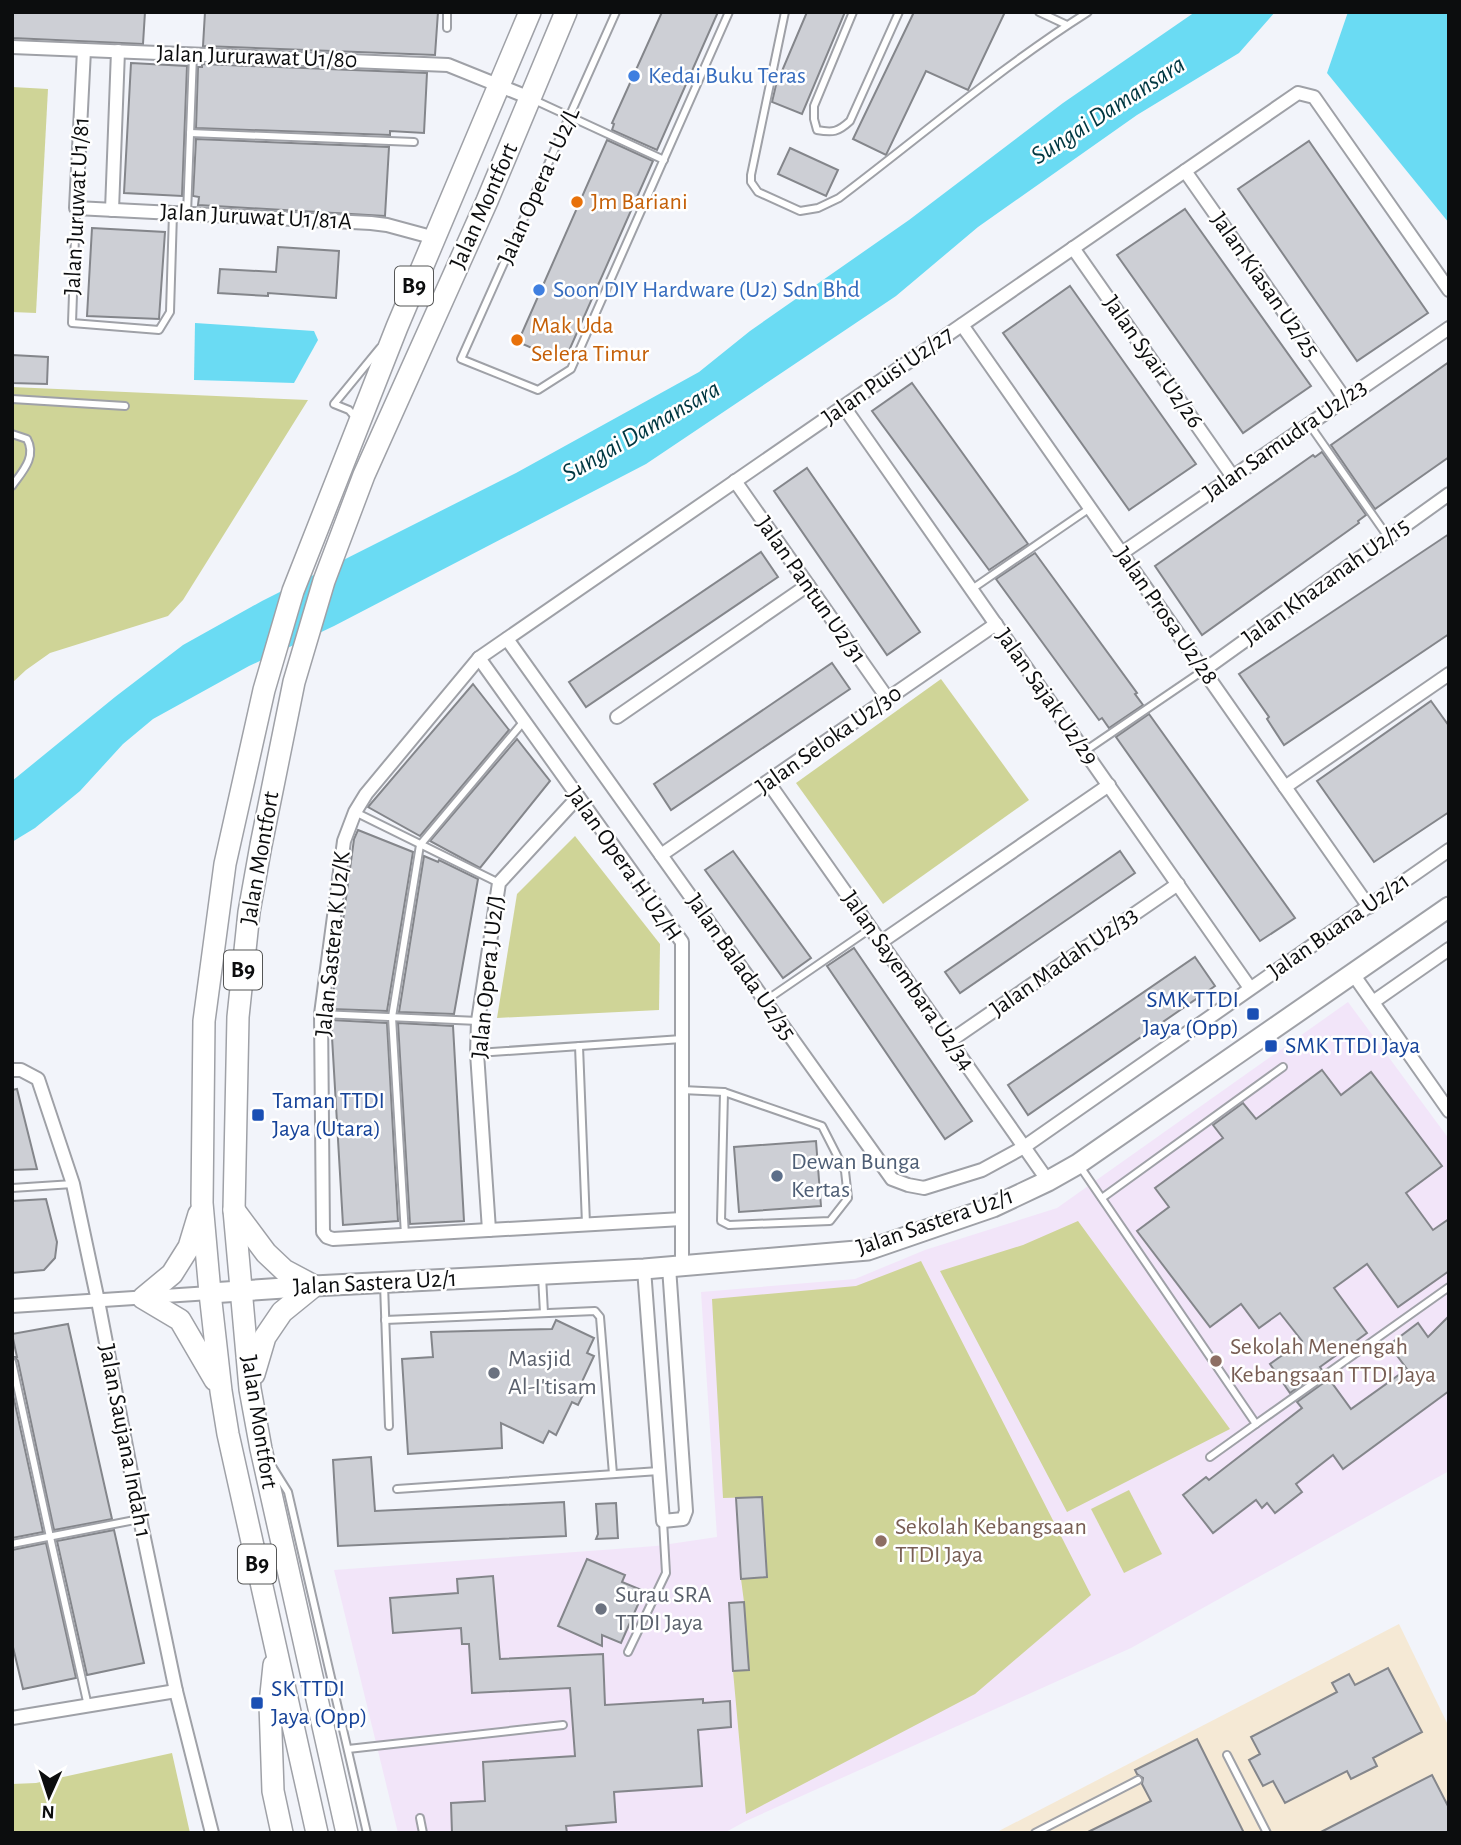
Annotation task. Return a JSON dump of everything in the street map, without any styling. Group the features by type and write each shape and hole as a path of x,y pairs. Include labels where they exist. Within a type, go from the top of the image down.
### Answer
{"main road":[{"name":"Jalan Montfort","path":"317,1833 228,1434 221,1391 202,1203 204,1021 225,864 264,690 293,591 397,327 530,12"},
{"name":"Jalan Montfort","path":"347,1833 250,1389 234,1210 239,1004 249,912 294,682 324,581 364,475 487,201 566,12"},
{"path":"202,1203 189,1247 172,1274 143,1298 180,1320 221,1391"},
{"path":"234,1210 267,1253 284,1270 314,1286 282,1312 265,1337 250,1389"},
{"path":"276,1646 270,1704 272,1791 282,1833"}],"street":[{"name":"Jalan Jururawat U1/80","path":"12,47 448,65 530,98"},
{"name":"Jalan Juruwat U1/81","path":"76,208 85,50"},
{"name":"Jalan Juruwat U1/81","path":"112,210 118,51"},
{"name":"Jalan Puisi U2/27","path":"479,658 1298,93 1314,97 1449,290"},
{"name":"Jalan Kiasan U2/25","path":"1185,171 1345,399"},
{"name":"Jalan Juruwat U1/81A","path":"76,208 371,223 435,239"},
{"name":"Jalan Syair U2/26","path":"1073,248 1233,477"},
{"name":"Jalan Prosa U2/28","path":"962,325 1369,906"},
{"name":"Jalan Samudra U2/23","path":"1122,553 1449,328"},
{"name":"Jalan Sajak U2/29","path":"844,407 1250,988"},
{"name":"Jalan Pantun U2/31","path":"735,481 888,699"},
{"name":"Jalan Khazanah U2/15","path":"1204,670 1449,494"},
{"path":"617,717 808,585"},
{"name":"Jalan Seloka U2/30","path":"661,855 996,624"},
{"name":"Jalan Balada U2/35","path":"507,639 892,1179 925,1188 982,1170 1024,1147"},
{"name":"Jalan Opera H U2/H","path":"479,658 682,942 682,1219 676,1266 686,1511 683,1519 663,1521"},
{"name":"Jalan Sastera K U2/K","path":"479,658 366,794 355,812 344,841 321,1014 323,1232 333,1239 682,1219"},
{"path":"1285,787 1449,674"},
{"name":"Jalan Sayembara U2/34","path":"768,782 1048,1181"},
{"path":"881,942 1108,785"},
{"name":"Jalan Opera J U2/J","path":"489,1230 477,1053 478,1021 499,883 578,797"},
{"name":"Jalan Buana U2/21","path":"1024,1147 1449,850"},
{"name":"Jalan Madah U2/33","path":"950,1041 1178,884"},
{"name":"Jalan Sastera U2/1","path":"210,1293 644,1269 867,1250 993,1207 1078,1164 1449,907"},
{"path":"1373,1002 1449,949"},
{"path":"1353,974 1449,1111"},
{"name":"Jalan Saujana Indah 1","path":"12,1070 21,1070 38,1079 73,1184 176,1691 212,1833"},
{"path":"644,1269 663,1521"},
{"path":"12,1306 210,1293"},
{"path":"12,1718 176,1691"}],"lane":[{"path":"447,12 447,28"},
{"name":"Jalan Opera L U2/L","path":"616,12 461,359 538,390 571,369 664,160"},
{"path":"530,98 664,160 729,12"},
{"path":"785,12 751,182 758,192 800,211 818,208 839,198 994,79 1088,12"},
{"path":"853,12 814,106 817,130 832,132 850,121 899,12"},
{"path":"1039,12 1067,25"},
{"path":"180,213 190,133 193,54"},
{"path":"190,133 414,142"},
{"name":"Jalan Juruwat U1/81","path":"76,208 72,323 159,330 170,312 180,213"},
{"path":"359,425 349,410 334,404 397,327"},
{"path":"12,399 125,406"},
{"path":"1309,424 1388,537"},
{"path":"12,434 27,439 31,453 27,465 12,486"},
{"path":"972,589 1090,508"},
{"path":"1085,751 1204,670"},
{"path":"405,1235 392,1017 420,845 524,720"},
{"path":"355,812 499,883"},
{"path":"765,1001 871,928"},
{"path":"321,1014 478,1021"},
{"path":"477,1053 682,1039"},
{"path":"579,1046 586,1224"},
{"path":"1102,1198 1283,1068"},
{"path":"682,1090 724,1092 821,1126 845,1171 848,1198 830,1221 729,1226 721,1220 724,1092"},
{"path":"1078,1164 1256,1424"},
{"path":"12,1188 73,1184"},
{"path":"542,1274 544,1313"},
{"path":"384,1282 389,1426"},
{"path":"1210,1457 1449,1287"},
{"path":"385,1320 596,1311 600,1317 613,1474"},
{"path":"12,1362 89,1706"},
{"path":"261,1449 288,1492 367,1833"},
{"path":"397,1489 659,1471"},
{"path":"12,1544 140,1519"},
{"path":"628,1653 666,1573 663,1521"},
{"path":"348,1749 563,1726"},
{"path":"1227,1755 1267,1833"},
{"path":"1035,1833 1138,1780"},
{"path":"420,1818 423,1833"}],"shaded area":[{"path":"1348,1002 1449,1139 1449,1471 1131,1648 724,1833 398,1833 334,1570 656,1546 717,1537 701,1292 855,1279 925,1250 1057,1208"},
{"path":"1399,1624 1449,1727 1449,1833 995,1833"}],"green space":[{"path":"12,87 48,89 36,313 12,312"},
{"path":"12,387 308,400 183,600 168,616 50,653 12,683"},
{"path":"941,679 1029,800 883,904 796,783"},
{"path":"575,836 660,944 659,1010 497,1018 517,894"},
{"path":"1078,1221 1230,1429 1067,1512 940,1271 1023,1245"},
{"path":"921,1261 1091,1595 975,1694 746,1814 733,1671 744,1602 741,1579 767,1577 762,1497 723,1498 712,1299 856,1286"},
{"path":"1129,1490 1162,1554 1124,1573 1091,1509"},
{"path":"172,1753 190,1833 12,1833 12,1784 36,1783"}],"water":[{"name":"Sungai Damansara","path":"1195,12 1275,12 1239,53 1137,115 978,227 896,296 646,464 334,626 249,666 153,719 123,744 80,791 35,828 12,842 12,781 183,645 262,601 516,473 699,372 750,331 909,220 1063,103"},
{"path":"1348,12 1449,12 1449,223 1327,73"},
{"path":"195,323 314,331 318,340 294,383 194,380"}],"building":[{"path":"12,12 145,12 143,44 12,38"},
{"path":"205,12 438,12 435,55 203,46"},
{"path":"662,12 718,12 657,150 612,130 612,123"},
{"path":"807,12 845,12 802,114 772,102 776,85"},
{"path":"914,12 1005,12 968,90 926,71 886,155 853,139"},
{"path":"131,63 187,66 182,196 124,193"},
{"path":"202,64 427,73 424,133 390,131 390,135 196,128 198,67 202,67"},
{"path":"196,139 389,147 385,216 198,205 199,197 193,196"},
{"path":"607,140 653,161 564,362 518,342"},
{"path":"1309,141 1428,313 1357,361 1238,189"},
{"path":"790,148 838,170 826,196 778,174"},
{"path":"1185,209 1311,386 1243,433 1117,255"},
{"path":"92,228 165,232 159,319 87,316"},
{"path":"278,247 339,251 336,298 268,293 268,296 218,293 220,269 276,272"},
{"path":"1070,286 1196,464 1129,510 1003,333"},
{"path":"12,355 48,357 47,384 12,383"},
{"path":"1449,362 1449,457 1375,509 1331,445"},
{"path":"912,383 1028,544 989,570 872,411"},
{"path":"1322,452 1366,515 1359,523 1202,635 1155,566 1313,455 1315,457"},
{"path":"807,468 920,632 887,655 774,491"},
{"path":"1449,534 1449,634 1284,745 1267,719 1269,717 1239,674"},
{"path":"761,552 778,577 586,707 569,682"},
{"path":"1035,553 1143,705 1109,728 1102,718 1099,720 996,579"},
{"path":"832,663 850,689 671,810 654,784"},
{"path":"473,684 509,730 420,836 368,807"},
{"path":"1431,701 1449,726 1449,812 1374,862 1317,781"},
{"path":"1149,714 1295,918 1260,941 1116,737"},
{"path":"517,739 550,781 480,868 430,841"},
{"path":"358,830 413,852 387,1011 331,1009 354,839"},
{"path":"733,851 811,958 783,978 705,870"},
{"path":"1120,851 1135,873 960,993 945,972"},
{"path":"424,856 438,862 439,860 478,879 454,1014 399,1012"},
{"path":"854,948 972,1121 945,1139 827,966"},
{"path":"1195,957 1215,986 1028,1115 1008,1085"},
{"path":"331,1020 387,1023 398,1221 343,1225"},
{"path":"398,1023 453,1026 464,1221 410,1224"},
{"path":"1322,1070 1341,1095 1371,1072 1442,1166 1406,1193 1433,1230 1449,1219 1449,1271 1398,1307 1367,1264 1334,1288 1367,1333 1290,1393 1270,1364 1302,1341 1280,1313 1259,1328 1241,1304 1210,1327 1137,1231 1169,1207 1155,1188 1223,1138 1213,1125 1243,1103 1256,1119"},
{"path":"17,1089 37,1169 12,1170 12,1090"},
{"name":"Dewan Bunga Kertas","path":"816,1141 821,1206 739,1212 734,1147"},
{"path":"46,1199 57,1242 55,1258 44,1270 12,1273 12,1201"},
{"path":"1449,1316 1449,1391 1343,1469 1333,1455 1296,1484 1302,1492 1275,1513 1267,1503 1262,1508 1256,1500 1213,1533 1183,1495 1206,1477 1209,1480 1302,1408 1297,1402 1329,1379 1351,1409 1407,1369 1389,1345 1418,1323 1428,1337"},
{"name":"Masjid Al-I'tisam","path":"556,1320 594,1338 587,1353 594,1356 579,1388 585,1391 578,1405 572,1402 556,1435 549,1431 543,1443 501,1423 502,1448 408,1454 402,1359 433,1357 431,1332 552,1329"},
{"path":"68,1324 112,1519 54,1530 12,1334"},
{"path":"12,1390 43,1532 12,1538"},
{"path":"371,1457 375,1511 564,1502 566,1536 338,1546 333,1460"},
{"path":"762,1497 767,1577 741,1579 736,1498"},
{"path":"616,1503 618,1538 596,1539 596,1504"},
{"path":"114,1530 144,1663 87,1675 57,1541"},
{"path":"46,1543 76,1678 23,1689 12,1643 12,1550"},
{"name":"Surau SRA TTDI Jaya","path":"587,1559 625,1575 622,1582 644,1591 621,1643 602,1635 602,1646 558,1626"},
{"path":"493,1576 500,1659 603,1654 605,1705 703,1699 703,1703 730,1701 731,1727 698,1730 702,1786 614,1792 616,1822 566,1826 567,1833 452,1833 451,1803 485,1801 483,1762 575,1756 570,1688 472,1693 469,1644 462,1644 461,1628 393,1633 390,1598 458,1593 457,1579"},
{"path":"744,1602 749,1670 733,1671 729,1603"},
{"path":"1388,1668 1422,1732 1373,1758 1377,1766 1351,1779 1347,1771 1285,1803 1273,1781 1263,1786 1249,1760 1260,1754 1251,1737 1337,1692 1332,1683 1349,1674 1355,1685"},
{"path":"1197,1739 1244,1833 1086,1833 1151,1801 1142,1784 1143,1778 1135,1770"},
{"path":"1432,1775 1449,1808 1449,1833 1319,1833"}],"place":[{"name":"Kedai Buku Teras","path":"634,76"},
{"name":"Jm Bariani","path":"577,202"},
{"name":"Soon DIY Hardware (U2) Sdn Bhd","path":"539,290"},
{"name":"Mak Uda Selera Timur","path":"517,340"},
{"name":"SMK TTDI Jaya (Opp)","path":"1253,1014"},
{"name":"SMK TTDI Jaya","path":"1271,1046"},
{"name":"Taman TTDI Jaya (Utara)","path":"258,1115"},
{"name":"Dewan Bunga Kertas","path":"777,1176"},
{"name":"Sekolah Menengah Kebangsaan TTDI Jaya","path":"1216,1361"},
{"name":"Masjid Al-I'tisam","path":"494,1373"},
{"name":"Sekolah Kebangsaan TTDI Jaya","path":"881,1541"},
{"name":"Surau SRA TTDI Jaya","path":"601,1609"},
{"name":"SK TTDI Jaya (Opp)","path":"257,1703"}]}
